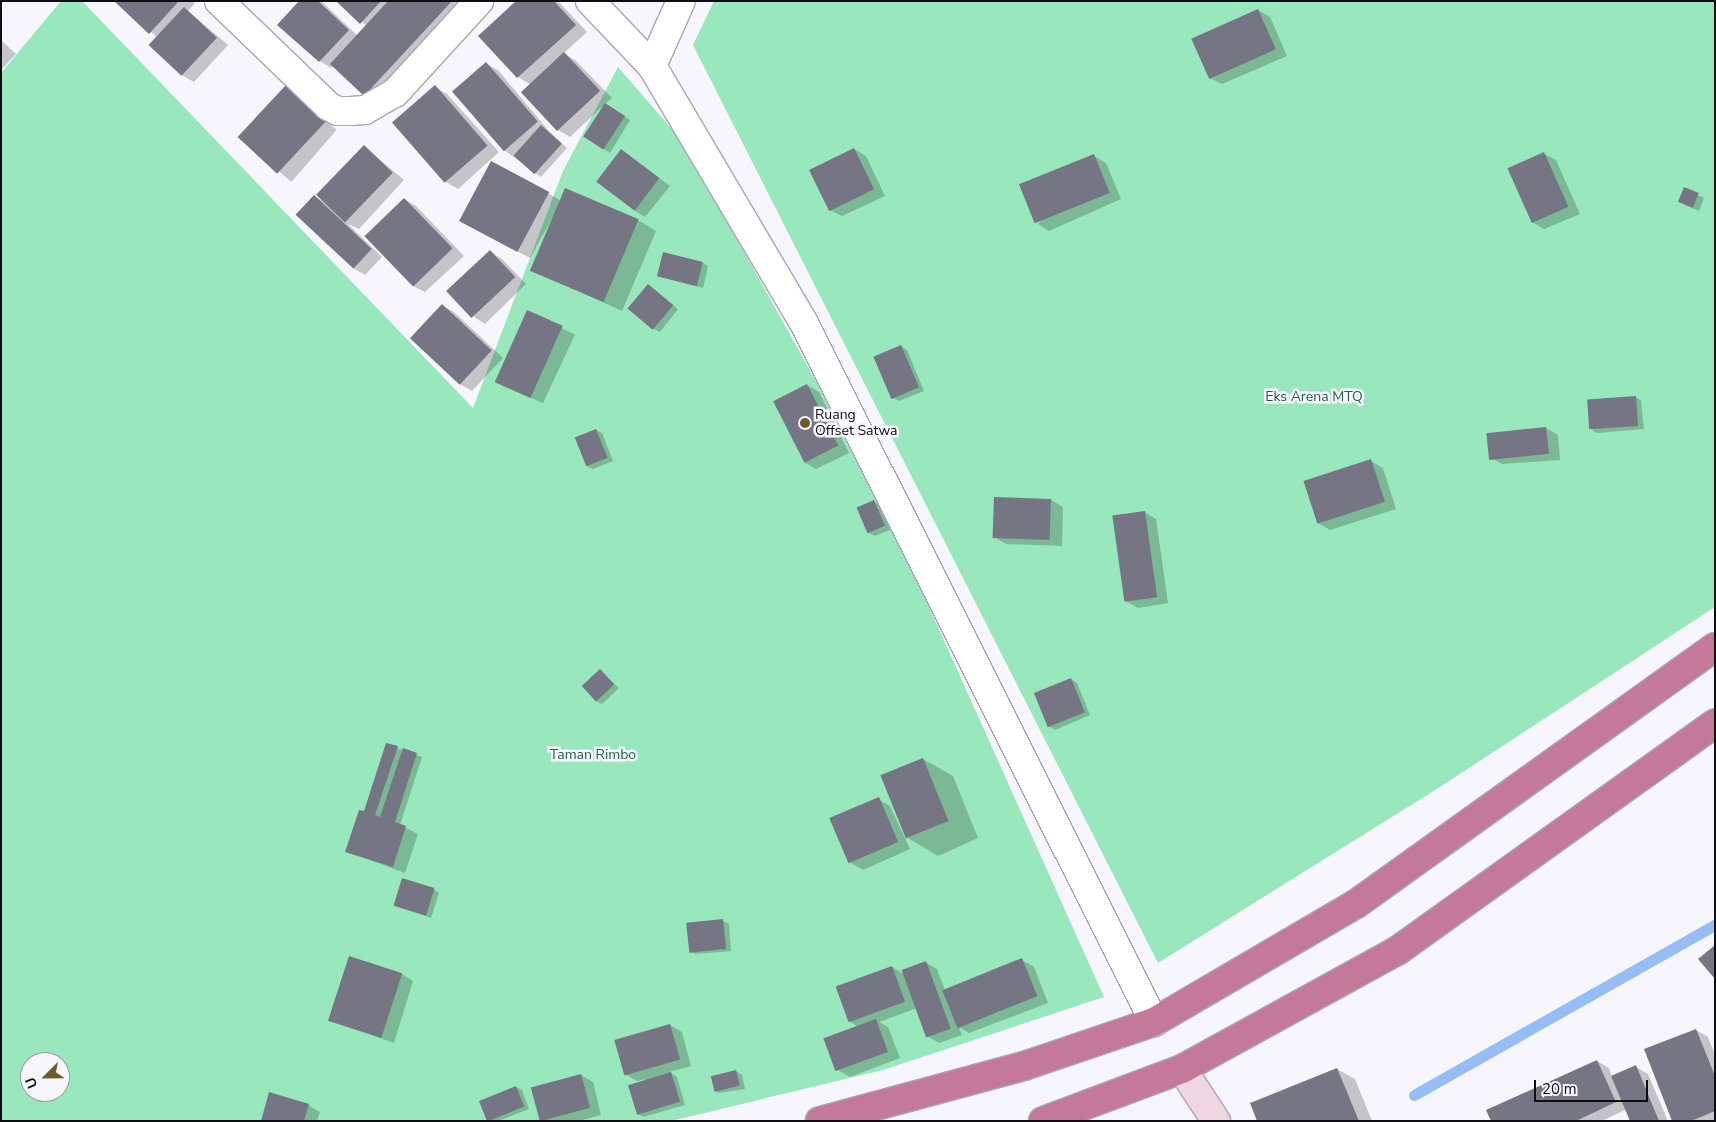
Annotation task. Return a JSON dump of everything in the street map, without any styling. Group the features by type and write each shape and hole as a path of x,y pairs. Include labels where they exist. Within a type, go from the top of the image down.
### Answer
{"highway":[{"path":"820,1121 1024,1066 1154,1022 1356,904 1715,647"},
{"path":"1043,1121 1182,1069 1397,951 1715,723"}],"street":[{"path":"219,1 328,106 338,111 365,110 395,93 479,1"},
{"path":"590,1 652,66 804,323 1154,1022"},
{"path":"652,66 681,1"},
{"path":"1182,1069 1216,1121"}],"green space":[{"name":"Taman Rimbo","path":"61,1 82,1 473,408 563,171 618,67 683,142 877,491 1104,997 883,1070 671,1121 1,1121 1,73"},
{"name":"Eks Arena MTQ","path":"714,1 1715,1 1715,607 1440,787 1158,963 693,45"}],"building":[{"path":"114,1 179,1 149,34"},
{"path":"299,1 318,1 349,30 319,62 277,25"},
{"path":"336,1 381,1 360,24"},
{"path":"388,1 452,1 364,96 330,64"},
{"path":"516,1 554,1 576,25 517,78 478,36"},
{"path":"184,7 217,38 181,76 149,45"},
{"path":"1258,9 1276,49 1209,79 1191,39"},
{"path":"564,52 600,91 557,131 521,92"},
{"path":"486,62 538,122 504,151 452,92"},
{"path":"286,85 325,122 277,174 238,137"},
{"path":"435,85 487,145 444,183 392,122"},
{"path":"605,103 625,116 603,150 583,137"},
{"path":"541,125 562,144 534,174 514,155"},
{"path":"364,145 393,173 345,222 316,195"},
{"path":"854,148 874,189 829,211 809,170"},
{"path":"621,149 659,178 635,211 596,182"},
{"path":"1544,152 1568,207 1532,223 1507,168"},
{"path":"1094,154 1110,193 1035,223 1019,184"},
{"path":"491,161 549,192 517,252 459,221"},
{"path":"1684,187 1699,193 1693,208 1678,202"},
{"path":"565,188 639,219 603,302 530,271"},
{"path":"314,195 372,249 353,269 296,215"},
{"path":"404,198 453,248 413,287 364,236"},
{"path":"490,250 515,277 471,318 446,291"},
{"path":"663,252 703,262 697,286 657,276"},
{"path":"648,284 673,305 653,330 627,309"},
{"path":"442,304 492,350 460,385 410,338"},
{"path":"527,310 563,326 530,398 495,382"},
{"path":"901,345 919,387 891,399 873,357"},
{"name":"Ruang Offset Satwa","path":"807,384 838,445 804,463 773,401"},
{"path":"1636,396 1638,426 1589,429 1587,399"},
{"path":"1546,427 1549,454 1489,460 1486,433"},
{"path":"596,429 608,458 586,466 575,438"},
{"path":"1371,459 1385,502 1317,524 1303,481"},
{"path":"994,497 1051,499 1050,540 993,538"},
{"path":"874,500 885,526 867,533 857,507"},
{"path":"1145,511 1157,597 1124,602 1112,516"},
{"path":"600,669 614,684 596,701 582,686"},
{"path":"1071,678 1085,712 1048,727 1034,693"},
{"path":"386,743 398,746 375,815 380,817 403,748 417,753 395,822 406,826 393,867 345,852 359,810 364,811"},
{"path":"923,758 948,821 906,838 880,775"},
{"path":"879,797 898,842 848,863 829,818"},
{"path":"402,878 435,888 426,916 394,906"},
{"path":"723,919 726,949 689,953 686,923"},
{"path":"1715,945 1715,979 1698,959"},
{"path":"349,956 402,973 381,1038 328,1021"},
{"path":"1022,958 1037,996 958,1028 942,990"},
{"path":"926,961 951,1029 926,1038 902,970"},
{"path":"892,966 905,1002 849,1022 836,987"},
{"path":"876,1019 888,1052 835,1071 823,1038"},
{"path":"670,1024 680,1060 624,1076 614,1040"},
{"path":"1696,1029 1715,1076 1715,1111 1691,1121 1672,1121 1644,1049"},
{"path":"1597,1060 1616,1102 1576,1121 1491,1121 1486,1110"},
{"path":"1636,1065 1659,1121 1630,1121 1611,1076"},
{"path":"1337,1068 1359,1121 1257,1121 1250,1103"},
{"path":"736,1070 740,1086 715,1092 711,1076"},
{"path":"671,1072 680,1102 637,1115 628,1085"},
{"path":"581,1074 590,1108 540,1121 531,1087"},
{"path":"516,1086 524,1106 487,1121 479,1101"},
{"path":"269,1092 309,1104 304,1121 261,1121"}],"waterway":[{"path":"1414,1095 1715,925"}],"place":[{"name":"Ruang Offset Satwa","path":"805,423"}]}
